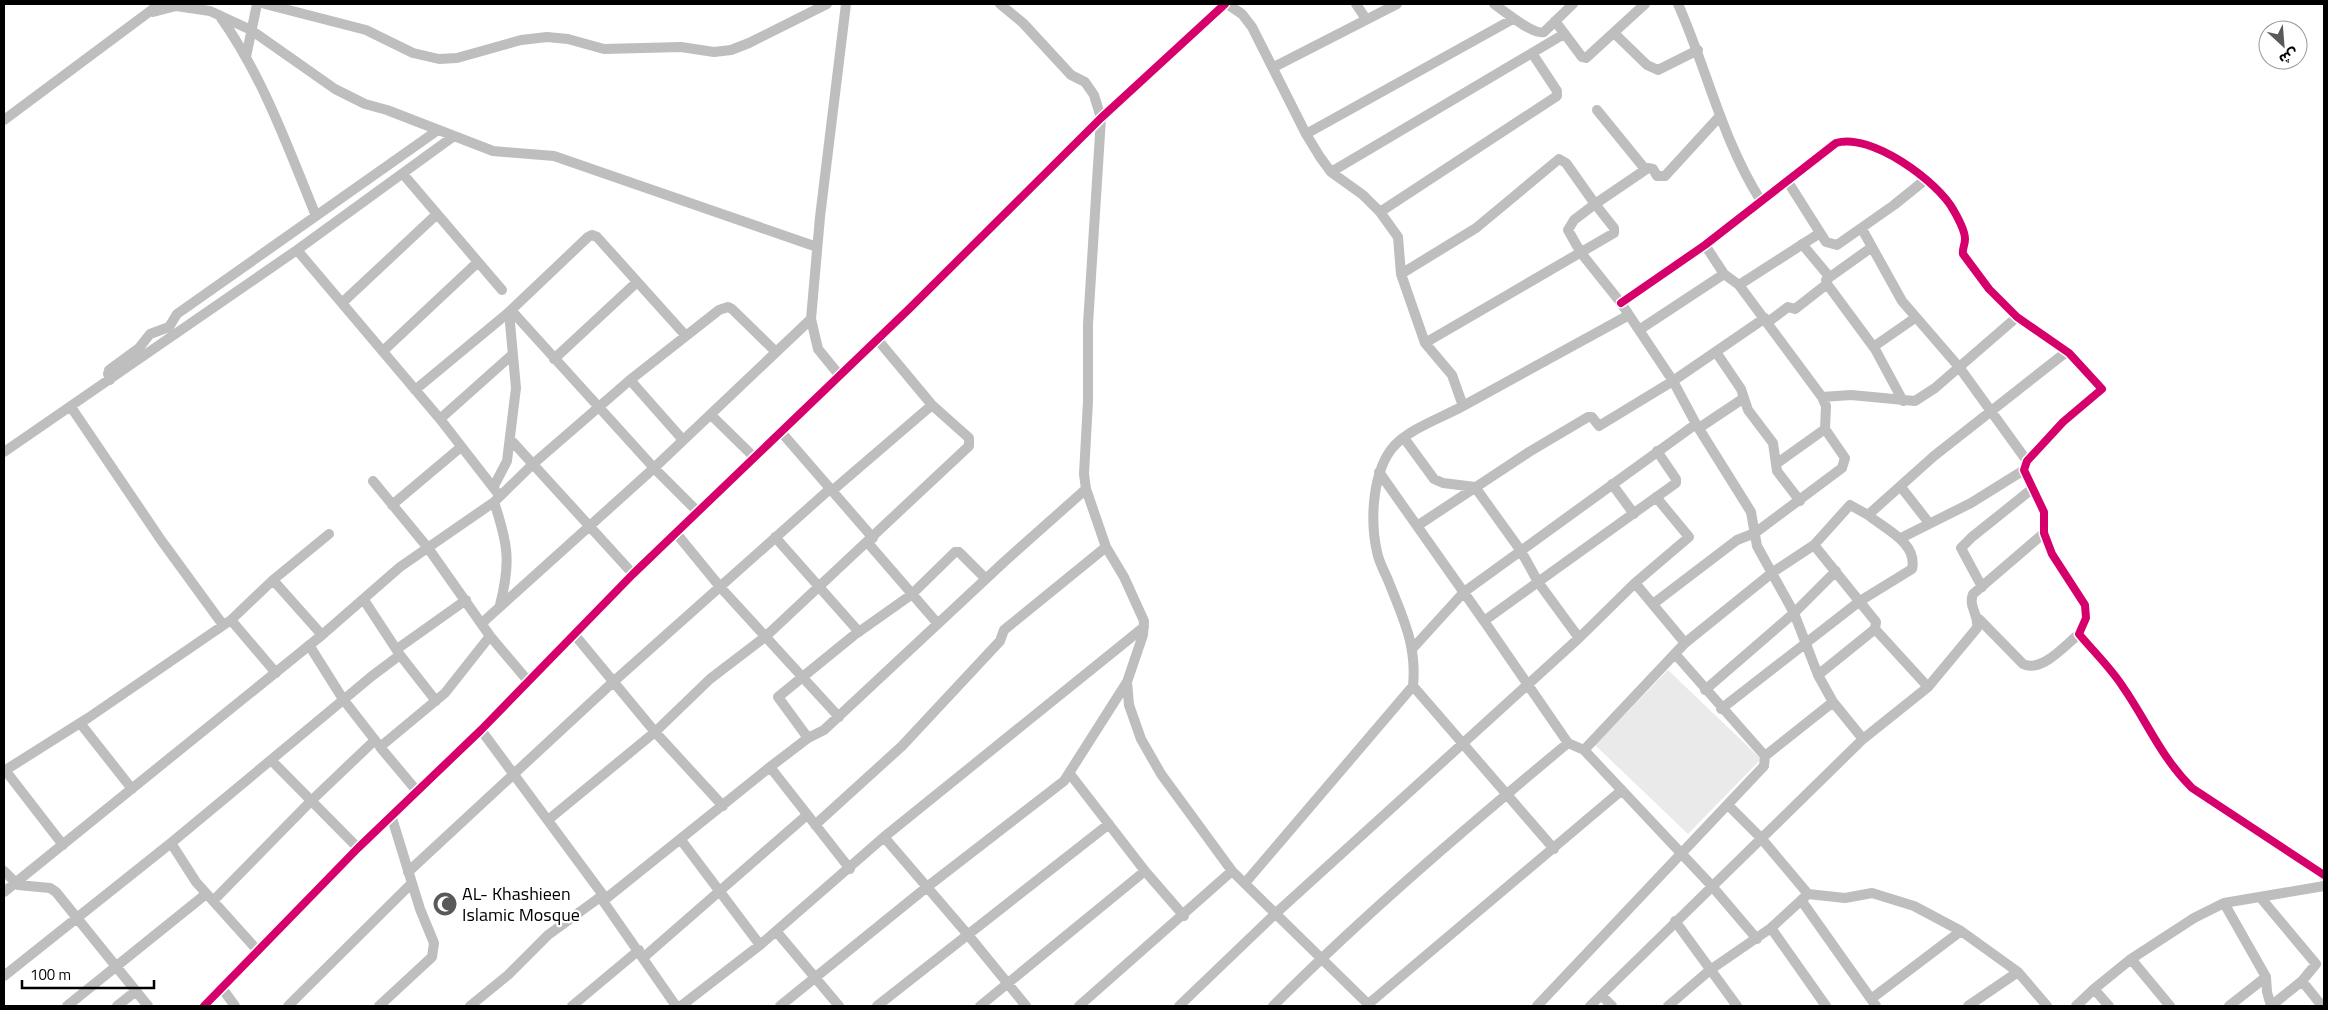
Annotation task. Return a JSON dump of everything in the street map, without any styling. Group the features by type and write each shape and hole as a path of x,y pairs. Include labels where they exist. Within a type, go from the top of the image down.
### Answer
{"street":[{"path":"208,4 219,15 246,57 266,98 316,216"},
{"path":"246,57 257,4"},
{"path":"265,4 366,30 413,53 439,59 457,58 521,40 541,37 568,39 604,49 681,47 714,52 731,50 827,4"},
{"path":"840,376 820,352 811,319 817,247 846,4"},
{"path":"780,1006 927,887 1064,782 1126,682 1144,627 1144,621 1124,577 1106,547 1086,489 1084,474 1088,401 1088,324 1101,118 1094,95 1085,82 1071,75 1023,22 1000,4"},
{"path":"204,1006 416,790 481,730 633,574 782,433 1101,118 1226,4 1247,20 1274,67 1306,134 1332,172 1363,195 1380,212 1398,237 1401,274 1425,343 1452,375 1463,406"},
{"path":"1356,4 1366,20"},
{"path":"1274,67 1397,4"},
{"path":"1494,4 1513,19 1521,21 1534,32 1540,34 1573,4"},
{"path":"1555,21 1582,57 1586,58 1645,4"},
{"path":"1678,4 1698,50 1720,116 1748,180 1761,201"},
{"path":"4,120 156,8 188,6 210,11 251,30 344,95 493,151 554,156 817,247"},
{"path":"1306,134 1513,19"},
{"path":"1614,33 1647,65 1658,70 1698,50"},
{"path":"1332,172 1564,34"},
{"path":"1380,212 1557,96 1557,90 1532,53"},
{"path":"1597,110 1645,169"},
{"path":"1720,116 1665,176 1657,176 1650,168 1645,169 1574,220 1568,230 1581,254 1621,303 1673,381 1698,426 1751,512 1757,546 1794,613 1818,675 1833,702 1862,739"},
{"path":"110,380 108,374 110,370 139,348 150,334 167,329 177,314 438,130"},
{"path":"4,452 297,250 454,136"},
{"path":"1621,303 1706,245 1836,143 1845,140 1873,145 1889,153 1925,180 1946,199 1954,210 1965,239 1963,254 1989,289 2017,317 2065,353 2069,354 2102,389 2063,422 2026,466 1971,503 1901,538"},
{"path":"1401,274 1476,228 1559,160 1566,163 1616,231 1581,254 1425,343"},
{"path":"403,174 502,290"},
{"path":"1788,182 1826,242 1837,246 1925,180"},
{"path":"343,302 436,214"},
{"path":"1862,229 1902,301 1959,367 1992,412 2026,466 2032,489 2044,512 2044,533 2052,554 2085,605 2086,618 2079,634 2039,666 2030,668 2023,664 1979,619 1971,606 1971,600 1973,594 2044,533"},
{"path":"1739,285 1820,232"},
{"path":"415,390 510,311 592,235 597,237 686,336"},
{"path":"1802,244 1875,350 1903,401"},
{"path":"1653,604 1737,540 1755,533 1800,501 1842,468 1845,463 1845,458 1825,429 1826,406 1822,397 1739,285 1724,274 1706,245"},
{"path":"1417,526 1474,487 1588,417 1592,417 1599,426 1673,381 1766,320 1788,307 1795,308 1872,247"},
{"path":"297,250 343,302 494,486 507,547 506,582 500,605"},
{"path":"383,351 478,262"},
{"path":"1639,330 1724,274"},
{"path":"554,359 637,282"},
{"path":"4,892 276,673 364,600 400,567 497,499 533,464 599,406 719,310 728,307 776,352"},
{"path":"494,486 507,461 516,388 510,311"},
{"path":"510,311 654,468 698,512"},
{"path":"1245,883 1413,686 1415,666 1413,648 1408,630 1377,552 1374,504 1379,472 1393,447 1404,438 1629,315"},
{"path":"1822,397 1851,395 1915,401 1936,388 2017,317"},
{"path":"1875,350 1876,345 1916,318"},
{"path":"482,623 654,468 811,319"},
{"path":"548,820 655,732 710,679 765,637 871,540 970,444 969,438 932,405 877,339"},
{"path":"1716,352 1744,398 1748,410 1773,443 1778,470 1800,501"},
{"path":"1868,514 1934,456 2065,353"},
{"path":"440,419 513,354"},
{"path":"630,380 683,440"},
{"path":"1413,648 1464,592 1657,452 1744,398"},
{"path":"408,872 612,683 721,588 775,537 932,405"},
{"path":"71,407 161,540 227,623 276,673"},
{"path":"710,415 756,458"},
{"path":"1776,464 1825,429"},
{"path":"782,433 832,489 911,595 938,624"},
{"path":"1404,438 1434,479 1443,483 1474,487 1521,552 1538,582 1579,638"},
{"path":"511,440 633,574"},
{"path":"392,504 462,447"},
{"path":"1484,621 1656,497 1673,487 1676,479 1657,452"},
{"path":"1379,472 1529,684 1568,743 1584,750 1711,885 1757,938"},
{"path":"373,481 428,548 490,636 528,682"},
{"path":"1612,484 1634,514"},
{"path":"1900,487 1929,523"},
{"path":"470,1006 508,976 548,935 603,898 681,840 770,767 808,738 824,730 839,718 986,579 1086,489"},
{"path":"1982,587 1961,548 2032,489"},
{"path":"1179,1006 1275,914 1529,684 1635,584 1689,537 1656,497"},
{"path":"1584,750 1676,655 1685,643 1773,572 1814,546 1850,505 1868,514 1893,535 1901,538 1912,554 1912,569 1860,601 1721,709"},
{"path":"676,533 721,588 839,718"},
{"path":"62,845 4,771 80,724 227,623 273,580 329,534"},
{"path":"775,537 859,632"},
{"path":"1814,546 1876,622 1875,629 1818,675"},
{"path":"815,825 902,746 1000,641 1004,630 1106,547"},
{"path":"808,738 777,698 859,632 911,595 957,551 986,579"},
{"path":"1705,690 1794,613 1836,571"},
{"path":"273,580 322,635"},
{"path":"1635,584 1685,643"},
{"path":"364,600 398,652 436,701"},
{"path":"4,976 77,920 271,760 398,652 466,600"},
{"path":"1590,1006 1711,885 1762,838 1862,739 1928,687 1967,642 1977,628 1979,619"},
{"path":"681,1006 760,945 884,838 1144,627"},
{"path":"1875,629 1928,687"},
{"path":"574,634 612,683 723,806"},
{"path":"2079,634 2123,686 2159,750 2176,772 2192,788 2324,875"},
{"path":"67,1006 117,966 210,897 311,801 377,743 436,701 454,683 490,636"},
{"path":"309,645 343,699 416,790"},
{"path":"1676,655 1721,709 1765,756"},
{"path":"1126,682 1129,705 1151,757 1196,824 1232,871 1368,1006 1622,790"},
{"path":"1413,686 1464,742 1554,849"},
{"path":"1537,1006 1764,766 1765,756 1833,702"},
{"path":"80,724 132,789"},
{"path":"481,730 548,820 676,1006"},
{"path":"1273,1006 1321,958 1506,794 1568,743"},
{"path":"271,760 358,848"},
{"path":"770,767 850,869"},
{"path":"1070,774 1145,871 1184,916"},
{"path":"1728,805 1762,838 1804,897 1873,1002 1961,931"},
{"path":"572,1006 642,954 807,815"},
{"path":"379,1006 432,957 435,950 411,884 391,816"},
{"path":"877,1006 969,936 1109,824"},
{"path":"884,838 969,936 1026,1006"},
{"path":"681,840 760,945"},
{"path":"171,843 191,876 258,951"},
{"path":"4,871 15,884 53,890 148,1006"},
{"path":"980,1006 1145,871"},
{"path":"1080,1006 1184,916 1232,871"},
{"path":"288,1006 411,884"},
{"path":"2076,1006 2131,959 2194,918 2224,903 2324,886"},
{"path":"1668,1006 1710,970 1771,928 1804,897 1845,898 1872,892 1914,906 1961,931 2018,972 2047,1006"},
{"path":"2224,903 2266,977 2271,1006 2302,981 2316,963 2260,897"},
{"path":"1675,921 1736,1006"},
{"path":"1771,928 1826,1006"},
{"path":"776,931 838,1006"},
{"path":"2131,959 2170,1006"},
{"path":"1972,1005 2018,972"},
{"path":"2230,1006 2266,977"},
{"path":"2302,981 2322,1006"},
{"path":"222,988 235,1006"},
{"path":"2094,989 2109,1006"},
{"path":"117,1006 136,991"},
{"path":"1601,995 1612,1006"}],"shaded area":[{"path":"1668,670 1761,759 1688,834 1595,745"}],"cycle path":[{"path":"204,1006 358,848 481,730 633,574 910,308 1101,118 1225,4"},
{"path":"1621,303 1705,245 1836,143 1850,142 1867,145 1884,152 1919,173 1946,199 1954,211 1965,236 1963,254 1989,289 2017,317 2069,353 2102,389 2063,422 2027,461 2024,470 2044,512 2044,533 2052,554 2085,605 2086,618 2079,634 2118,680 2171,764 2192,788 2324,875"}],"place":[{"name":"AL- Khashieen Islamic Mosque","path":"445,904"}]}
